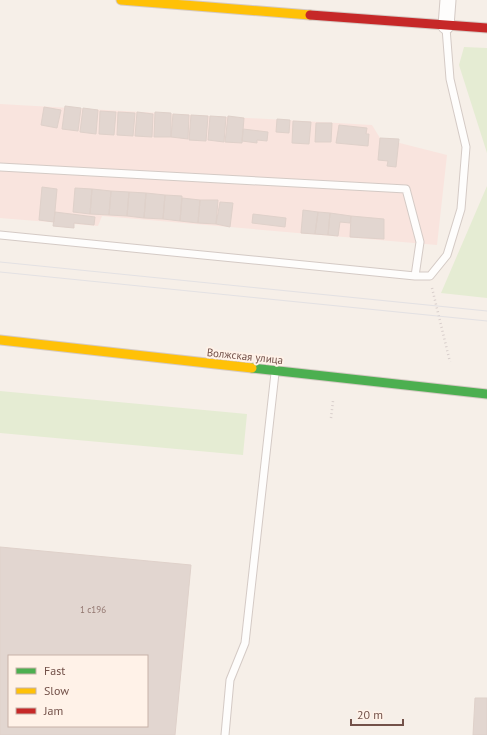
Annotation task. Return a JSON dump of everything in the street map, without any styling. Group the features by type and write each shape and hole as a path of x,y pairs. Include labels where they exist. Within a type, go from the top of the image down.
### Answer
{"main road":[{"path":"121,0 487,28"},
{"name":"Волжская улица","path":"0,340 487,394"}],"street":[{"path":"446,26 448,0"}],"lane":[{"path":"0,235 415,276 430,276 447,255 461,209 466,147 450,80 446,26"},
{"path":"0,167 406,189 420,242 415,276"},
{"path":"225,735 230,680 245,643 275,371"}],"path":[{"path":"430,276 450,362"},
{"path":"331,418 333,401"}],"shaded area":[{"path":"0,104 372,125 380,138 447,155 437,245 102,216 98,226 0,218"}],"green space":[{"path":"464,47 487,48 487,153 459,65"},
{"path":"487,186 487,298 441,293"},
{"path":"0,391 247,414 243,455 0,433"}],"building":[{"path":"65,106 81,108 78,131 62,129"},
{"path":"44,107 61,110 57,128 41,125"},
{"path":"83,108 98,110 96,134 80,132"},
{"path":"100,111 116,112 114,135 99,134"},
{"path":"118,112 135,113 133,136 117,135"},
{"path":"137,112 153,114 152,137 135,136"},
{"path":"155,112 171,113 171,137 154,137"},
{"path":"173,114 189,115 188,139 171,137"},
{"path":"191,115 208,116 206,141 189,140"},
{"path":"210,116 226,117 224,142 208,140"},
{"path":"228,116 244,118 242,143 225,142"},
{"path":"277,119 290,120 289,133 276,132"},
{"path":"293,121 311,122 309,144 292,143"},
{"path":"316,123 332,123 331,142 315,142"},
{"path":"339,125 367,128 366,134 369,134 368,146 336,143"},
{"path":"243,129 268,132 267,141 257,140 257,143 242,141"},
{"path":"380,138 399,139 396,167 387,166 388,161 378,160"},
{"path":"42,187 57,189 54,222 39,220"},
{"path":"75,188 92,189 90,214 73,212"},
{"path":"92,189 111,191 109,215 90,214"},
{"path":"111,191 129,192 127,216 109,215"},
{"path":"129,192 146,193 144,218 127,216"},
{"path":"146,193 165,195 163,219 144,218"},
{"path":"165,195 182,196 180,221 163,219"},
{"path":"182,198 200,200 198,223 180,221"},
{"path":"200,200 218,200 216,224 198,223"},
{"path":"220,202 233,203 230,227 216,224"},
{"path":"303,210 318,212 315,234 301,233"},
{"path":"55,212 95,217 94,225 74,223 74,228 53,226"},
{"path":"318,212 330,213 328,235 315,234"},
{"path":"330,213 351,216 350,223 340,222 338,236 328,235"},
{"path":"253,214 286,218 285,227 252,223"},
{"path":"351,216 384,219 384,239 350,237"},
{"path":"0,547 191,565 175,735 0,735"},
{"path":"475,698 487,698 487,735 473,735"}],"tram line":[{"path":"0,262 487,311"},
{"path":"0,272 487,321"}],"traffic: fast":[{"path":"252,368 487,394"}],"traffic: slow":[{"path":"121,0 310,15"},
{"path":"0,340 252,368"}],"traffic: jam":[{"path":"310,15 487,28"}]}
